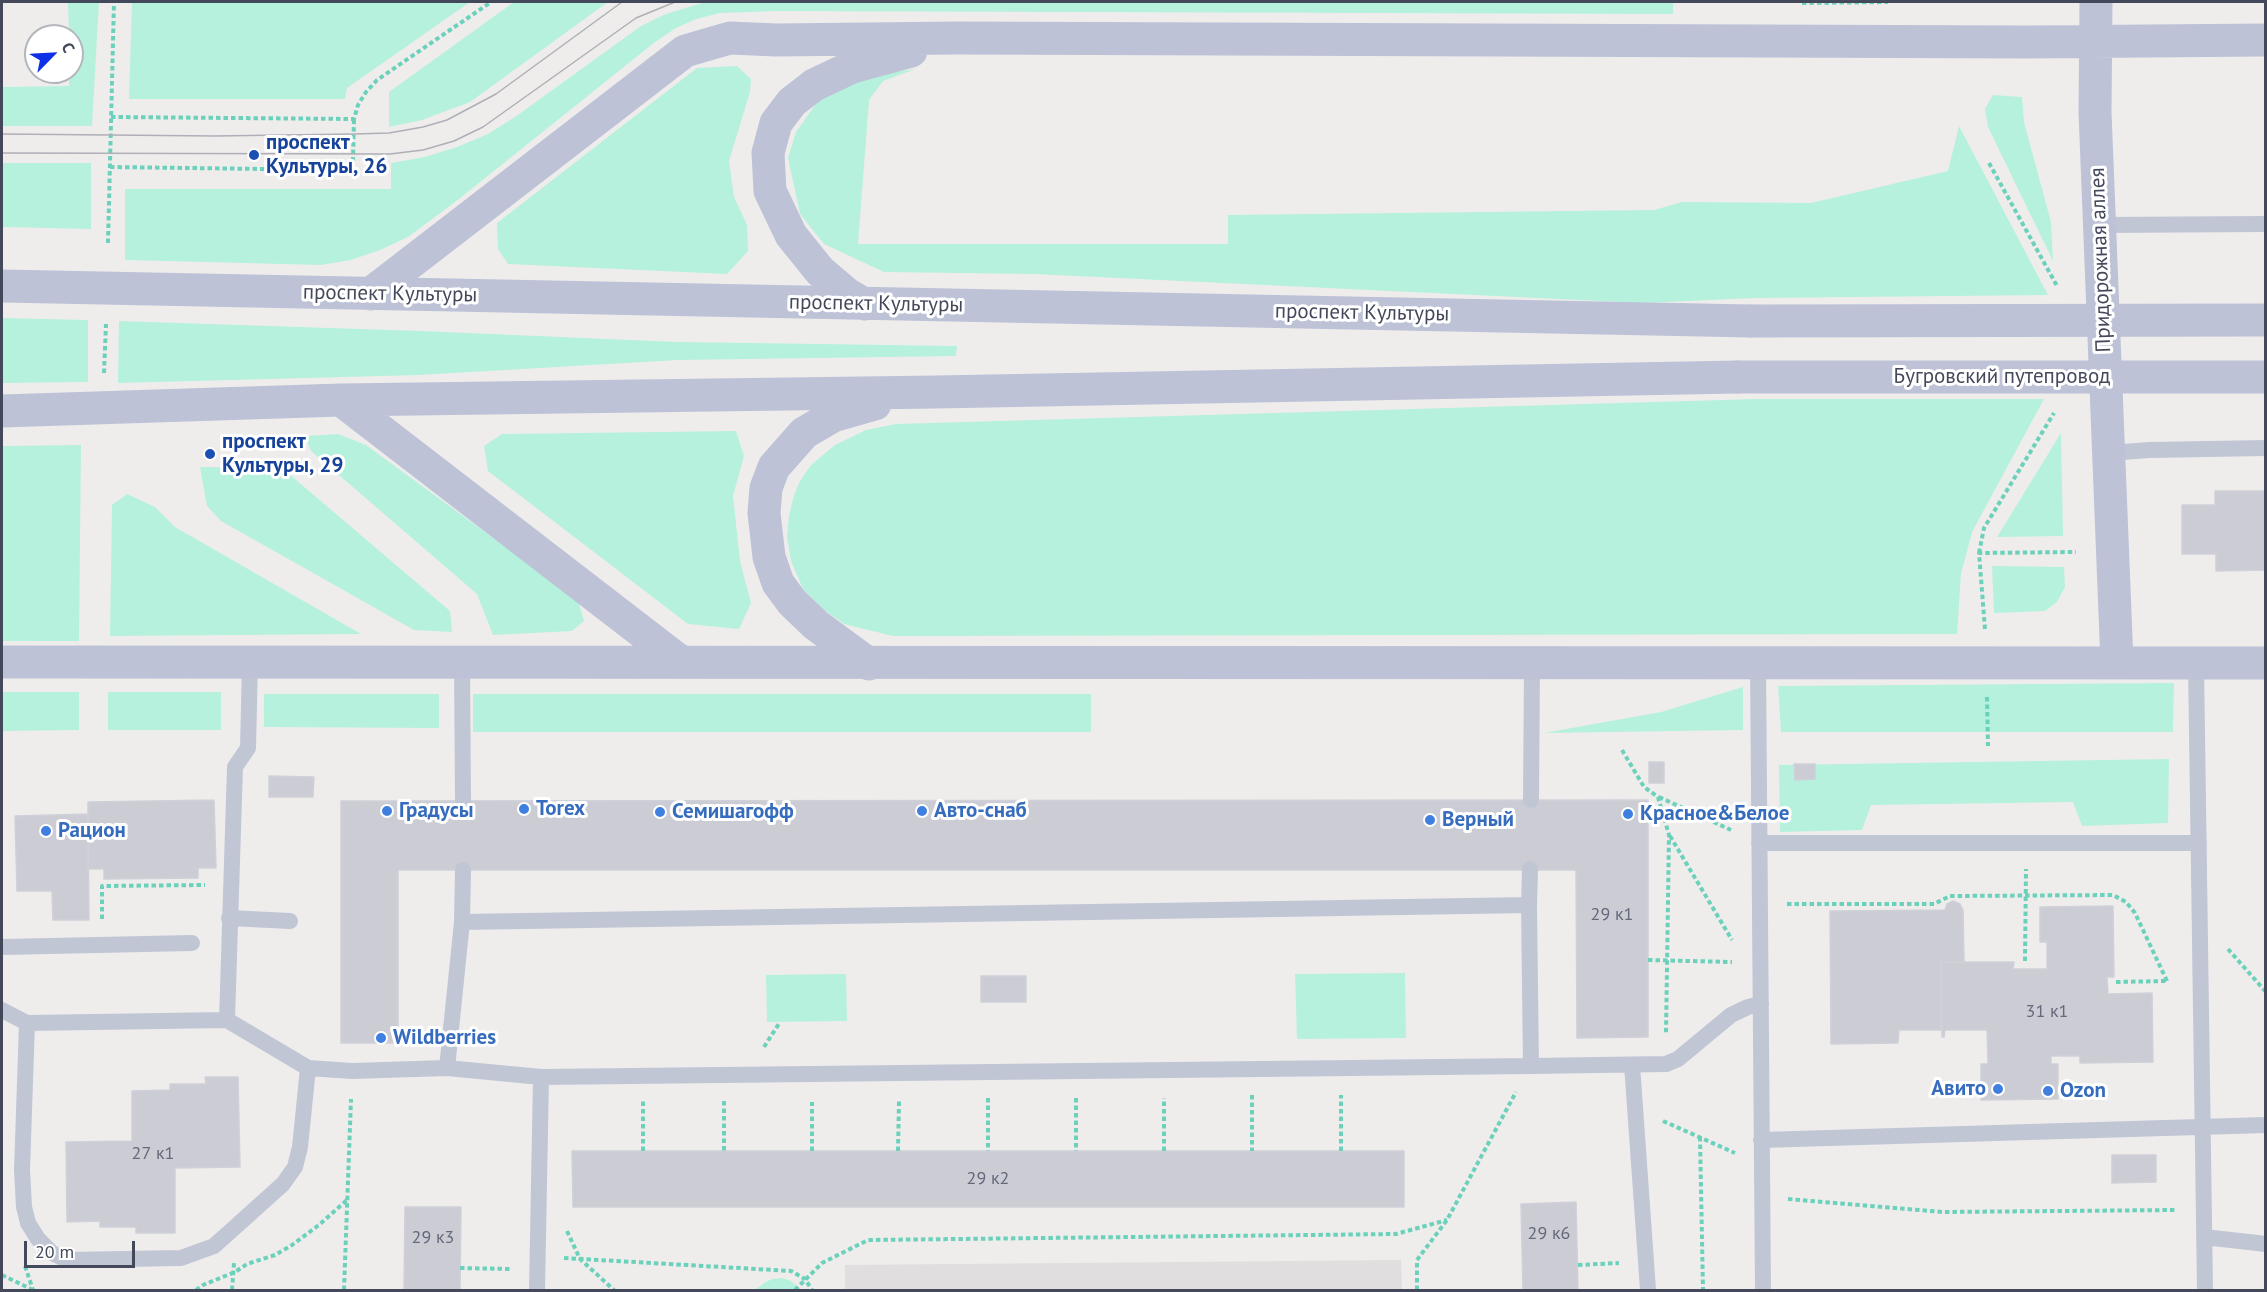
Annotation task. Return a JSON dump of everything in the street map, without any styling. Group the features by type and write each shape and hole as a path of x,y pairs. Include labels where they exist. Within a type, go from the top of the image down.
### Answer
{"main road":[{"name":"Придорожная аллея","path":"2096,2 2095,111 2117,663"},
{"path":"370,294 685,51 730,38 776,40 957,38 2096,42 2265,40"},
{"path":"864,304 820,271 791,235 770,191 768,153 776,123 792,102 814,85 852,67 957,38"},
{"name":"проспект Культуры","path":"2,286 1751,321 2265,320"},
{"name":"Бугровский путепровод","path":"936,392 1738,377 2265,377"},
{"path":"2,411 341,400 936,392"},
{"path":"868,664 816,625 792,602 778,583 765,534 766,488 774,467 804,433 833,416 861,407 936,392"},
{"path":"341,400 681,662"},
{"path":"2,662 2265,663"}],"lane":[{"path":"2099,225 2265,224"},
{"path":"2110,453 2265,448"},
{"path":"227,1020 236,766 248,748 250,662"},
{"path":"462,662 463,801"},
{"path":"1531,800 1532,663"},
{"path":"1758,663 1763,1290"},
{"path":"2196,663 2205,1290"},
{"path":"1759,843 2199,843"},
{"path":"1530,869 1531,1066"},
{"path":"447,1068 462,922 463,870"},
{"path":"462,922 1529,905"},
{"path":"229,918 290,921"},
{"path":"2,947 192,943"},
{"path":"2,1010 27,1023 227,1020 308,1068 352,1071 447,1068 541,1077 1666,1064 1678,1059 1731,1015 1761,1004"},
{"path":"27,1023 22,1170 24,1207 28,1223 38,1239 52,1253 67,1260 181,1258 214,1246 226,1237 283,1184 295,1167 300,1147 308,1068"},
{"path":"1632,1065 1648,1290"},
{"path":"537,1290 541,1077"},
{"path":"1761,1140 2265,1125"},
{"path":"2204,1237 2265,1244"}],"path":[{"path":"108,243 114,2"},
{"path":"110,167 345,170 351,167 353,162 354,119 358,105 366,92 377,80 491,2"},
{"path":"111,117 354,119"},
{"path":"1989,163 2062,295"},
{"path":"104,381 106,320"},
{"path":"1985,630 1979,553 1984,528 2057,409"},
{"path":"1979,553 2076,552"},
{"path":"1622,750 1644,787 1658,797 1759,843"},
{"path":"1658,797 1669,835 1737,947 1760,963"},
{"path":"1666,1064 1669,835"},
{"path":"2025,961 2026,842"},
{"path":"102,945 102,886 230,885"},
{"path":"1759,904 1934,904 1950,896 2113,895 2126,902 2135,913 2167,981"},
{"path":"2200,917 2265,992"},
{"path":"1648,960 1760,963"},
{"path":"2116,981 2200,981"},
{"path":"1417,1290 1417,1260 1447,1220 1531,1066"},
{"path":"1252,1069 1252,1151"},
{"path":"1164,1070 1164,1151"},
{"path":"344,1290 352,1071"},
{"path":"1076,1071 1076,1151"},
{"path":"988,1072 988,1151"},
{"path":"898,1151 899,1073"},
{"path":"812,1074 812,1151"},
{"path":"724,1075 724,1151"},
{"path":"643,1076 643,1151"},
{"path":"1635,1108 1762,1165"},
{"path":"1700,1137 1703,1290"},
{"path":"1762,1197 1942,1212 2204,1209"},
{"path":"196,1290 247,1264 275,1255 292,1245 348,1199"},
{"path":"795,1290 822,1263 868,1240 1396,1234 1447,1220"},
{"path":"580,1259 614,1290"},
{"path":"460,1268 580,1259 780,1270 791,1271 805,1279 812,1290"},
{"path":"1578,1265 1646,1263"},
{"path":"232,1290 235,1272"},
{"path":"2,1275 32,1289"}],"shaded area":[{"path":"1401,1260 1402,1290 845,1290 845,1265"}],"green space":[{"path":"68,2 99,2 92,126 2,126 2,87 84,84 84,24 69,24"},
{"path":"132,2 470,2 347,88 345,99 129,99"},
{"path":"514,2 608,2 470,102 422,120 389,127 389,92"},
{"path":"705,2 1673,2 1673,14 777,11 720,13 696,19 676,28 655,42 459,199 408,237 380,250 351,260 321,265 125,260 125,189 391,189 391,163 425,157 488,134 641,26 666,14"},
{"path":"737,66 751,79 750,92 729,161 734,197 747,225 748,251 727,274 508,264 498,249 497,223 697,68"},
{"path":"915,69 883,81 869,100 858,244 1228,244 1228,215 1654,210 1682,202 1811,203 1948,171 1959,126 2048,295 1755,298 1642,303 1034,274 884,272 824,244 800,214 788,158 796,132 820,98 860,77"},
{"path":"1993,95 2022,97 2024,122 2051,222 2053,261 1988,127 1985,109"},
{"path":"2,163 91,163 91,229 2,227"},
{"path":"2,318 88,320 88,382 2,383"},
{"path":"119,321 678,342 957,346 956,356 678,360 419,375 118,383"},
{"path":"1757,399 2044,399 1972,532 1961,574 1957,634 893,636 844,624 824,610 803,589 791,561 787,537 794,495 811,465 835,445 866,430 896,424"},
{"path":"736,431 744,456 733,496 740,561 751,603 739,629 688,624 488,471 484,446 502,434"},
{"path":"2061,433 2063,536 1997,537"},
{"path":"338,434 366,445 578,600 584,621 572,631 493,635 477,594 311,451 305,436"},
{"path":"81,445 79,641 2,641 2,446"},
{"path":"200,467 282,468 450,611 452,632 414,630 221,521 207,506"},
{"path":"127,494 155,507 175,527 361,634 110,636 112,505"},
{"path":"1992,566 2064,567 2065,587 2057,602 2045,611 1994,613"},
{"path":"2174,683 2173,732 1781,732 1778,686"},
{"path":"1743,687 1743,730 1544,733 1661,712"},
{"path":"2,692 79,692 79,730 2,731"},
{"path":"108,692 221,692 221,730 108,730"},
{"path":"264,694 439,694 439,728 264,727"},
{"path":"473,694 1091,694 1091,732 473,732"},
{"path":"2169,759 2168,823 2082,826 2073,802 1871,805 1862,830 1780,832 1779,765"},
{"path":"1405,973 1406,1038 1297,1039 1295,974"},
{"path":"846,974 847,1021 767,1022 766,975"},
{"path":"782,1278 791,1281 802,1290 755,1290 772,1279"}],"building":[{"path":"2215,491 2266,491 2266,570 2216,571 2216,554 2182,554 2182,505 2215,505"},
{"path":"1649,762 1664,762 1664,783 1649,783"},
{"path":"1794,764 1815,764 1815,779 1795,780"},
{"path":"269,776 314,777 313,797 269,797"},
{"path":"214,800 216,868 198,868 198,878 104,879 104,869 88,869 88,802"},
{"path":"1648,800 1648,1037 1577,1038 1576,870 398,870 398,1043 341,1043 341,801"},
{"path":"88,814 89,920 53,920 52,891 17,891 15,816"},
{"path":"1953,901 1960,904 1963,910 1964,962 1941,962 1941,1030 1899,1030 1898,1043 1831,1044 1830,911 1945,910 1947,904"},
{"path":"2113,906 2114,977 2107,977 2108,994 2152,993 2153,1062 2080,1063 2080,1056 2051,1056 2051,1064 2058,1064 2058,1099 1981,1100 1981,1064 1988,1064 1987,1030 1945,1030 1944,1037 1942,1037 1941,962 2014,962 2013,969 2047,969 2047,942 2040,942 2040,907"},
{"path":"981,976 1026,976 1026,1002 981,1002"},
{"path":"205,1077 238,1077 240,1167 175,1168 175,1233 136,1233 136,1227 100,1227 100,1221 67,1222 66,1142 132,1141 132,1091 170,1090 170,1084 206,1084"},
{"path":"572,1151 1404,1151 1404,1207 573,1207"},
{"path":"2112,1155 2156,1155 2156,1182 2112,1183"},
{"path":"1576,1202 1578,1290 1523,1290 1521,1204"},
{"path":"405,1207 461,1207 460,1290 404,1290"}],"tram line":[{"path":"2,134 215,136 354,134 389,133 423,127 447,120 496,94 622,2"},
{"path":"2,153 390,154 423,150 454,141 483,127 636,18 675,2"}],"place":[{"name":"проспект Культуры, 26","path":"254,155"},
{"name":"проспект Культуры, 29","path":"210,454"},
{"name":"Torex","path":"524,809"},
{"name":"Градусы","path":"387,811"},
{"name":"Авто-снаб","path":"922,811"},
{"name":"Семишагофф","path":"660,812"},
{"name":"Красное&Белое","path":"1628,814"},
{"name":"Верный","path":"1430,820"},
{"name":"Рацион","path":"46,831"},
{"name":"Wildberries","path":"381,1038"},
{"name":"Авито","path":"1998,1089"},
{"name":"Ozon","path":"2048,1091"}]}
